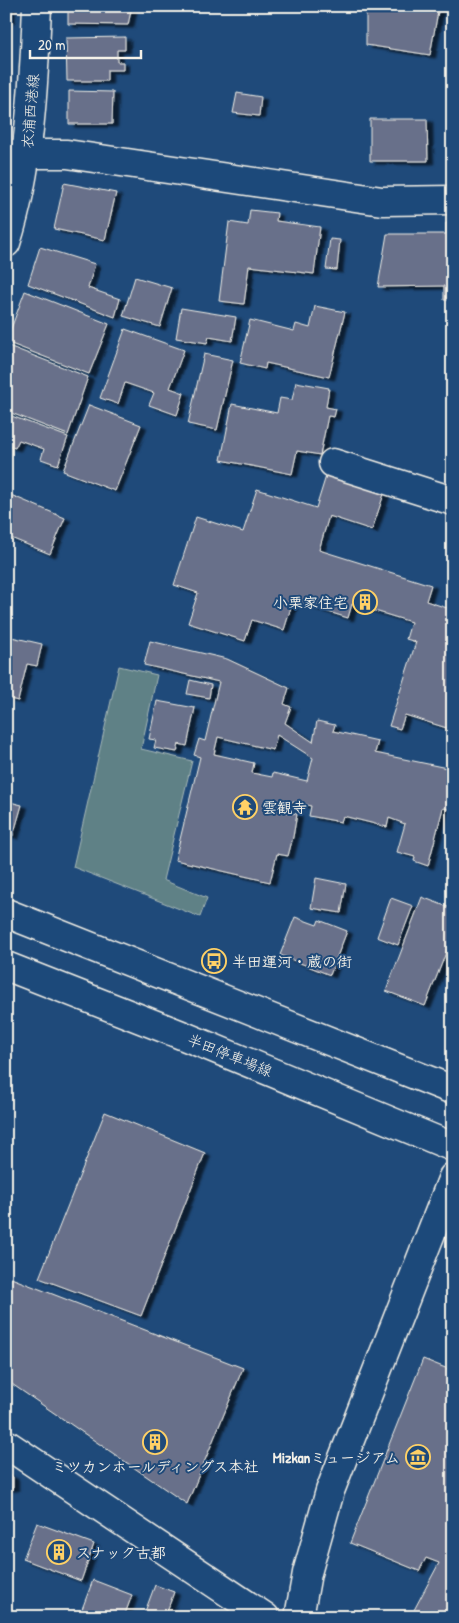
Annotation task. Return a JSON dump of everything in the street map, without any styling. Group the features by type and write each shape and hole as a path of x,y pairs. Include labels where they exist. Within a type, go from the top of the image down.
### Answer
{"street":[{"name":"衣浦西港線","path":"6,243 16,154 35,61 37,6"},
{"path":"16,154 67,154 382,201 453,200"},
{"path":"333,463 453,501"},
{"path":"6,913 453,1090"},
{"name":"半田停車場線","path":"6,966 179,1034 453,1147"},
{"path":"300,1617 307,1573 330,1491 453,1177"},
{"path":"6,1444 264,1617"}],"green space":[{"path":"119,666 157,675 141,749 192,761 163,880 207,898 200,917 73,867"}],"building":[{"path":"6,6 10,6 9,20 6,20"},
{"path":"68,6 132,6 128,25 68,24"},
{"path":"366,6 439,6 430,55 366,45"},
{"path":"125,37 125,50 117,50 117,62 123,62 123,70 107,70 107,81 67,81 66,38"},
{"path":"69,91 113,92 112,124 69,124"},
{"path":"237,93 261,97 259,116 233,113"},
{"path":"370,119 427,119 428,161 370,161"},
{"path":"64,183 116,193 105,240 54,229"},
{"path":"250,210 277,213 276,221 320,227 314,274 249,266 244,304 219,301 229,222 248,225"},
{"path":"446,223 453,223 453,300 444,300 444,286 378,287 387,234 446,234"},
{"path":"330,239 340,240 337,270 326,269"},
{"path":"40,247 95,264 88,288 120,299 115,317 28,284"},
{"path":"135,277 172,288 160,327 123,316"},
{"path":"25,291 109,324 89,374 6,342"},
{"path":"315,306 345,312 329,377 266,363 265,369 240,363 250,320 294,331 296,324 310,328"},
{"path":"181,308 236,317 232,341 209,337 207,343 176,338"},
{"path":"125,329 184,350 170,388 184,393 177,415 149,405 154,393 125,383 118,404 100,398"},
{"path":"6,345 88,377 68,435 6,411"},
{"path":"204,354 233,360 217,430 188,424"},
{"path":"296,382 329,388 326,407 336,409 334,417 328,416 320,455 297,451 292,474 221,460 232,404 277,413 280,398 292,400"},
{"path":"89,405 141,425 115,491 63,471"},
{"path":"6,414 68,437 58,465 41,459 44,449 19,440 15,448 6,445"},
{"name":"小栗家住宅","path":"326,476 384,494 372,530 329,516 319,550 431,585 426,601 453,610 453,730 405,715 400,729 389,726 416,642 406,639 411,622 352,604 348,618 293,601 284,630 252,620 245,641 188,623 198,593 174,585 196,517 243,532 257,489 316,508"},
{"path":"6,493 65,518 50,554 6,536"},
{"path":"7,636 42,644 37,666 27,664 18,701 6,698"},
{"path":"150,641 227,659 289,688 284,704 291,707 285,723 313,742 317,721 335,725 333,731 378,741 375,753 447,768 447,772 453,773 453,810 443,808 428,866 414,861 415,857 397,852 405,824 389,818 387,827 343,816 341,822 309,816 311,806 289,801 286,812 297,814 293,837 288,856 277,854 270,882 175,860 200,757 194,755 199,739 205,741 219,682 144,665","holes":["277,735 313,758 307,781 273,773 272,777 252,773 254,763 214,754 218,737 273,750"]},
{"path":"190,680 211,685 209,698 187,694"},
{"path":"157,701 195,708 187,746 179,744 177,752 154,748 156,740 149,739"},
{"path":"6,801 22,805 13,836 6,834"},
{"path":"316,878 346,884 341,913 311,908"},
{"path":"422,897 453,909 453,935 425,1006 386,991"},
{"path":"391,898 413,906 398,945 377,937"},
{"path":"295,917 317,925 319,920 347,931 330,975 280,955"},
{"path":"105,1112 205,1153 141,1316 39,1278"},
{"name":"ミツカンホールディングス本社","path":"6,1276 243,1368 187,1504 6,1380"},
{"name":"Mizkanミュージアム","path":"423,1359 453,1371 453,1617 425,1617 414,1610 439,1563 426,1558 419,1571 350,1543"},
{"path":"6,1473 13,1477 13,1488 6,1488"},
{"name":"スナック古都","path":"37,1523 94,1544 81,1581 23,1559"},
{"path":"93,1580 132,1595 124,1617 79,1617"},
{"path":"155,1585 174,1592 165,1617 143,1617"}],"place":[{"name":"小栗家住宅","path":"365,602"},
{"name":"雲観寺","path":"245,807"},
{"name":"半田運河・蔵の街","path":"214,961"},
{"name":"ミツカンホールディングス本社","path":"155,1442"},
{"name":"Mizkanミュージアム","path":"418,1457"},
{"name":"スナック古都","path":"59,1552"}]}
